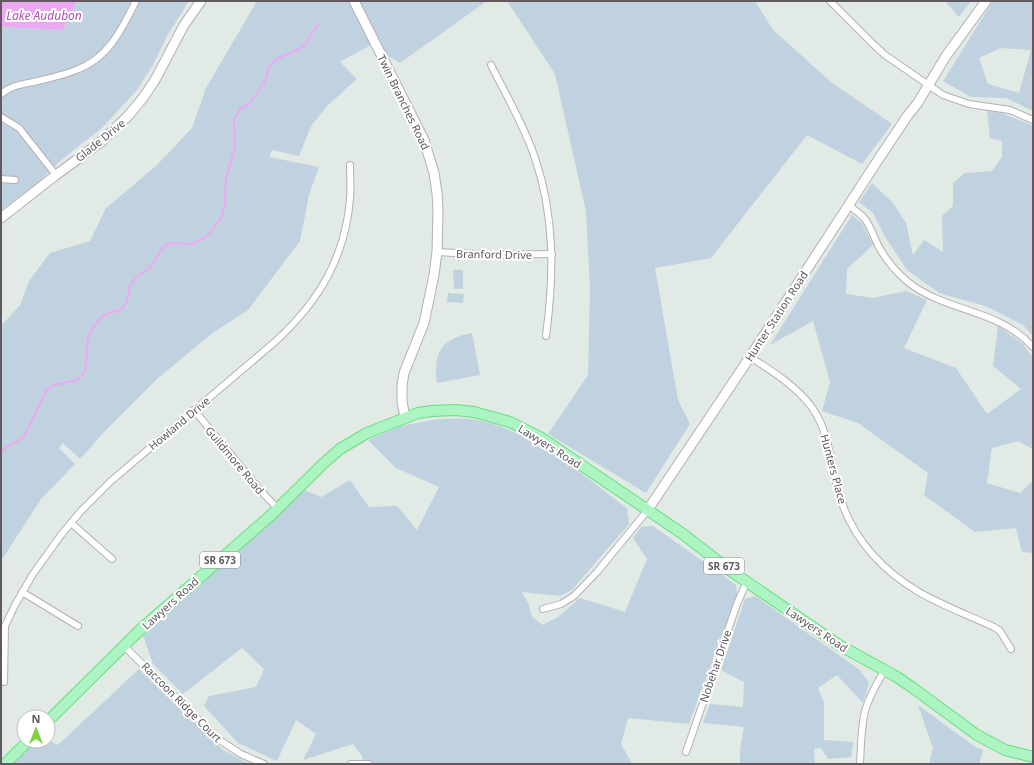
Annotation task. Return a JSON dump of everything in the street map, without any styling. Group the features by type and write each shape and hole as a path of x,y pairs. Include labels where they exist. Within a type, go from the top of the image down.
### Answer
{"main road":[{"name":"Lawyers Road","path":"56,713 164,607 278,509 340,449 367,433 418,413 456,410 474,412 510,422 540,437 683,534 728,569 839,645 913,688 977,735 1005,750 1033,757"},
{"path":"5,764 20,749"}],"street":[{"path":"1,94 4,91 16,86 77,70 94,62 117,37 136,1"},
{"name":"Glade Drive","path":"1,218 102,141 128,116 144,98 184,25 201,1"},
{"name":"Twin Branches Road","path":"354,1 424,140 430,157 437,193 437,252 424,323 404,373 402,384 404,418"},
{"path":"830,1 877,48 943,95 956,101 968,104 1010,110 1033,120"},
{"name":"Hunter Station Road","path":"544,609 569,600 579,591 597,572 648,511 876,163 929,85 946,56 986,1"},
{"path":"491,64 518,118 535,158 547,203 552,238 552,272 546,336"},
{"path":"1,117 18,128 56,175"},
{"name":"Howland Drive","path":"4,682 4,626 22,592 49,550 71,523 112,481 283,336 307,310 320,291 332,268 344,233 350,197 350,165"},
{"path":"1,179 15,180"},
{"path":"849,206 864,218 885,257 898,273 917,289 939,300 995,319 1021,335 1033,347"},
{"name":"Branford Drive","path":"437,252 504,256 552,254"},
{"name":"Hunters Place","path":"750,357 796,390 812,408 819,419 826,437 836,485 842,502 856,533 872,555 888,571 910,588 924,596 994,627 1003,636 1011,648"},
{"name":"Guildmore Road","path":"194,410 250,478 278,509"},
{"path":"71,523 112,559"},
{"name":"Nobehar Drive","path":"686,752 737,604 747,581"},
{"path":"22,592 78,626"},
{"name":"Raccoon Ridge Court","path":"124,646 218,739 228,747 264,764"},
{"path":"860,764 862,726 866,710 870,698 884,670"},
{"path":"351,764 369,764"}],"shaded area":[{"path":"77,1 189,1 167,36 154,63 137,90 103,127 60,161 40,181 1,210 1,27 63,30"},
{"path":"257,1 349,1 362,27 350,1 487,1 400,63 371,45 340,62 357,79 328,105 311,126 299,156 272,150 269,157 319,167 309,195 300,241 248,310 214,332 158,378 104,432 80,459 63,443 59,448 75,464 41,499 1,561 1,326 20,305 29,281 50,253 90,241 106,208 156,166 192,128 206,88"},
{"path":"507,1 755,1 773,30 831,82 892,124 862,164 807,135 711,258 655,268 678,400 690,424 646,493 548,434 588,375 590,288 586,211 555,74"},
{"path":"945,1 971,1 959,17"},
{"path":"993,1 1033,2 1033,111 1006,98 971,97 943,81","holes":["1001,48 1031,50 1019,93 988,84 979,58"]},
{"path":"987,111 1000,112 1033,126 1033,336 1023,325 988,307 939,293 907,270 884,235 873,213 859,202 872,183 893,203 906,223 913,255 924,240 943,252 942,216 953,206 953,183 965,173 992,171 1002,157 1002,141 990,138"},
{"path":"852,215 862,223 873,245 847,269 846,294 873,298 906,291 927,300 904,348 956,368 987,414 1021,389 993,366 998,326 1022,343 1033,357 1033,449 1018,441 992,448 987,483 1020,493 1033,481 1033,553 1022,552 1016,528 975,532 924,495 928,473 858,423 822,411 830,382 813,321 770,345"},
{"path":"453,270 463,270 463,289 454,289"},
{"path":"448,293 464,294 463,303 447,302"},
{"path":"472,333 480,375 437,383 436,363 441,349 446,343 453,339"},
{"path":"438,419 471,419 493,424 514,432 554,454 627,508 629,524 572,590 560,596 522,592 529,605 532,617 543,625 558,617 580,598 625,612 647,559 633,538 641,527 653,526 736,585 737,594 689,724 628,718 621,744 632,764 363,764 362,756 353,744 303,760 316,734 296,720 277,761 238,743 204,706 209,696 256,687 264,669 242,648 183,694 153,664 143,636 304,490 321,497 350,480 369,507 397,506 417,530 439,487 396,468 368,440 401,426"},
{"path":"755,596 860,670 869,683 863,703 837,675 818,688 824,703 824,740 853,742 851,757 828,759 821,748 814,749 815,764 740,764 740,749 744,727 703,723 710,704 743,707 744,682 721,670 745,599"},
{"path":"139,669 223,750 250,764 13,764 29,749 56,749 56,744 58,745"},
{"path":"918,705 974,746 983,750 979,764 929,764 933,748"}],"water":[{"name":"Lake Audubon","path":"1,1 77,1 63,30 1,27"}],"waterway":[{"path":"1,453 8,446 24,437 47,389 54,385 77,380 84,373 88,337 93,328 102,316 122,309 127,301 130,285 138,276 150,268 164,246 172,243 192,244 204,238 221,218 225,204 226,178 235,148 234,120 241,108 248,105 256,95 266,79 269,66 280,57 304,46 318,24"}]}
